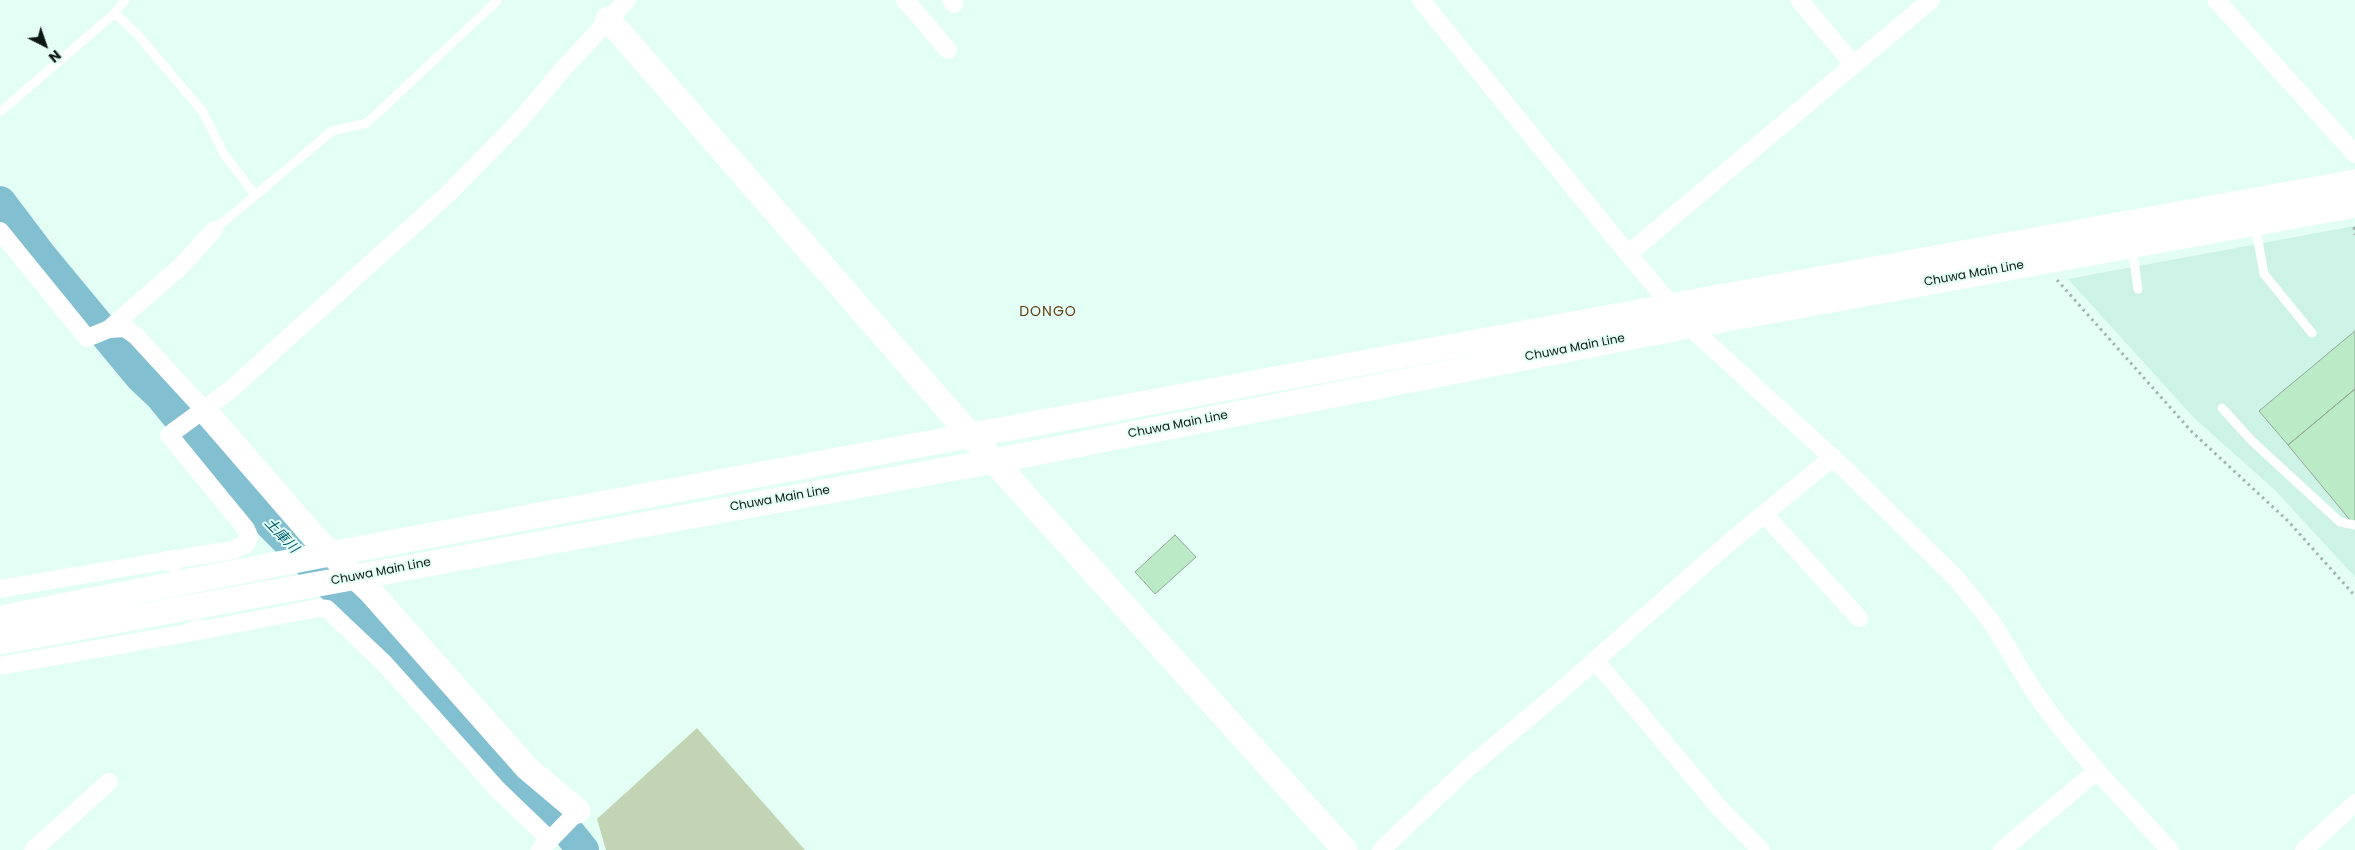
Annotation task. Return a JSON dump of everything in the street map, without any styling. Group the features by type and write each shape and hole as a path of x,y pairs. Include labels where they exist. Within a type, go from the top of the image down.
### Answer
{"main road":[{"path":"615,7 971,436 1345,850"},
{"name":"Chuwa Main Line","path":"0,618 325,555 1670,306 2355,182"},
{"name":"Chuwa Main Line","path":"0,642 994,461 1689,326 2355,205"},
{"path":"205,410 325,555 349,577 527,768 578,811"}],"street":[{"path":"905,0 948,50"},
{"path":"1421,0 1670,306 1689,326 1833,457 1940,562 1971,596 1992,624 2045,706 2097,771 2170,850"},
{"path":"1799,0 1853,64"},
{"path":"1628,254 1931,0"},
{"path":"2216,0 2355,154"},
{"path":"0,589 233,550 246,544 249,536 246,529 169,435 205,410 298,331 448,194 514,127 615,7"},
{"path":"0,231 87,338 108,329 180,267 214,230"},
{"path":"108,329 125,328 136,336 205,410"},
{"path":"1381,850 1468,768 1833,457"},
{"path":"1764,514 1859,618"},
{"path":"164,561 226,574"},
{"path":"188,632 309,586"},
{"path":"0,666 318,608 327,609 384,663 545,845 578,811"},
{"path":"1595,660 1722,811 1761,850"},
{"path":"2002,850 2097,771"},
{"path":"33,850 109,782"},
{"path":"2304,850 2355,804"}],"lane":[{"path":"0,112 115,13 125,0"},
{"path":"214,230 332,131 367,123 458,40 498,0"},
{"path":"115,13 137,34 203,112 224,154 255,195"},
{"path":"2255,224 2264,274 2312,333"},
{"path":"2131,246 2138,288"},
{"path":"2222,408 2252,442 2340,522 2355,525"}],"path":[{"path":"2046,261 2060,285 2192,432 2288,521 2355,596"}],"shaded area":[{"path":"2355,226 2355,577 2275,490 2194,418 2068,279"},
{"path":"697,728 805,850 606,850 597,819"}],"building":[{"path":"2355,331 2355,389 2288,445 2259,411"},
{"path":"2355,389 2355,526 2288,445"},
{"path":"1175,535 1196,557 1155,594 1135,572"}],"waterway":[{"name":"土庫川","path":"0,202 40,255 141,377 161,396 239,492 370,624 459,719 558,819 583,850"}],"district":[{"name":"DONGO","path":"1048,312"}]}
